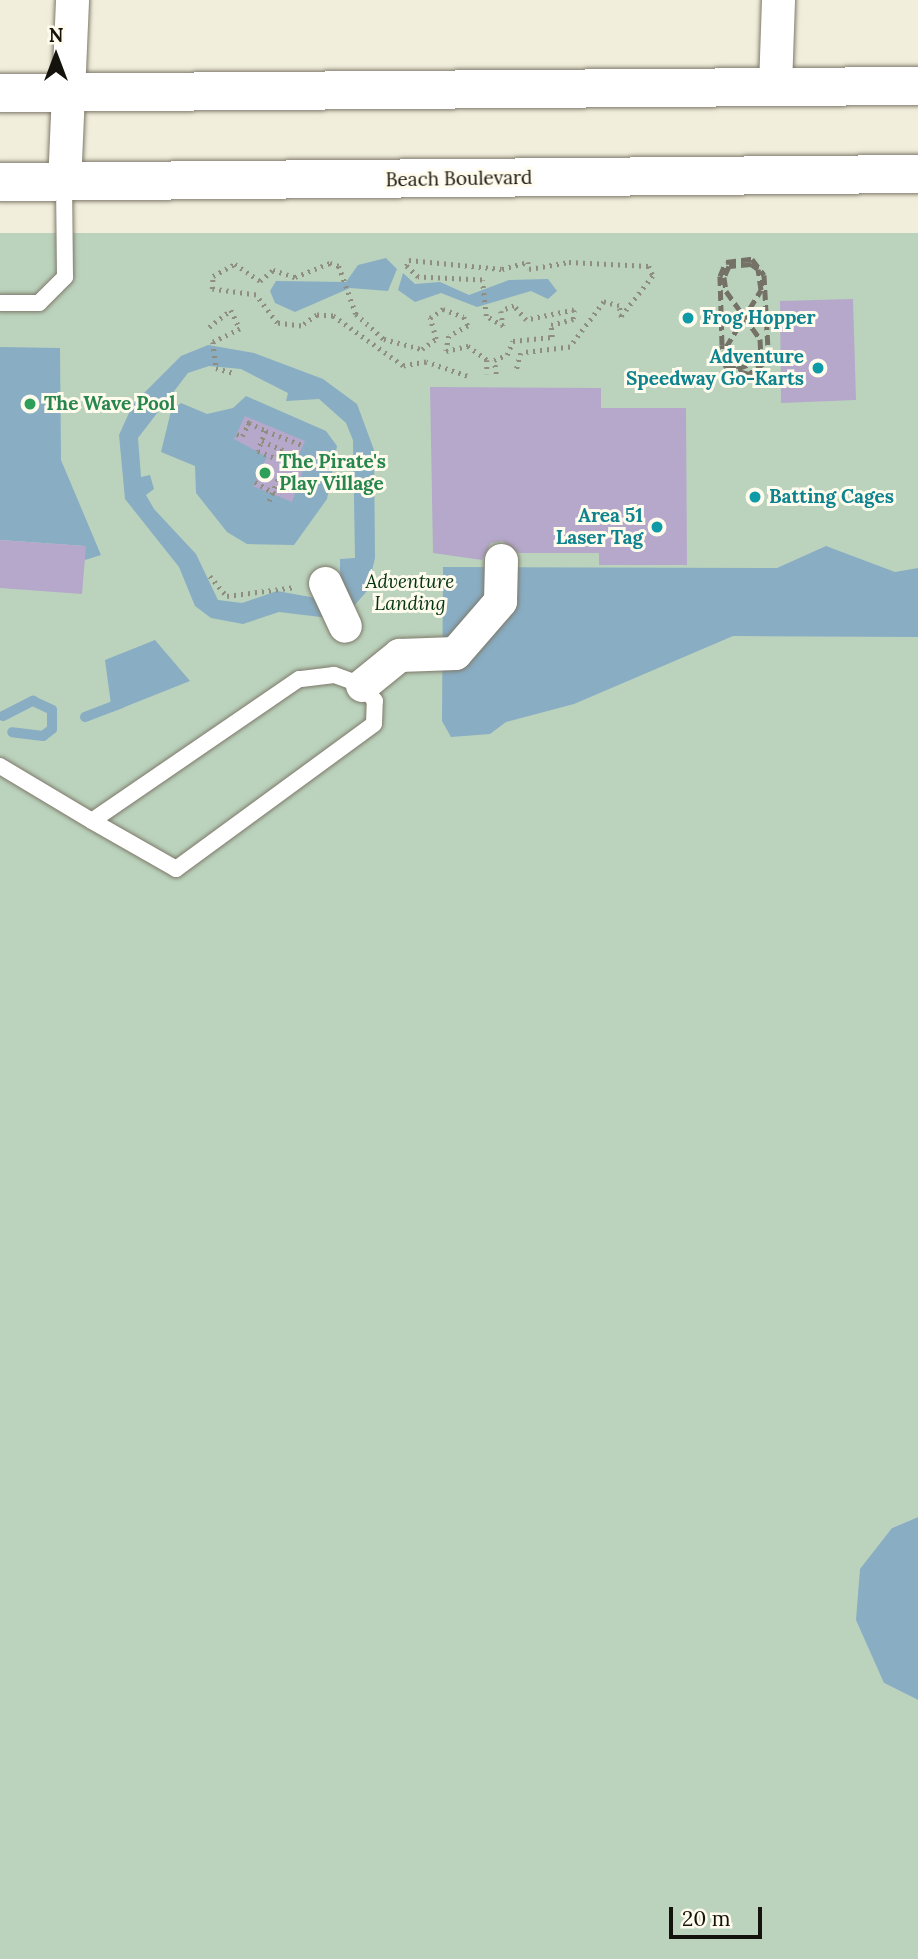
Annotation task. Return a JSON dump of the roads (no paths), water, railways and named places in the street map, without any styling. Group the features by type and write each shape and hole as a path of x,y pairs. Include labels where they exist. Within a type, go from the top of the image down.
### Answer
{"highway":[{"path":"0,93 72,95 918,86"},
{"name":"Beach Boulevard","path":"0,182 64,184 918,174"}],"street":[{"path":"64,184 72,95 72,0"},
{"path":"775,86 778,0"},
{"path":"362,685 399,655 455,653 499,601 501,560"},
{"path":"317,586 345,626"}],"lane":[{"path":"0,303 39,303 65,277 64,184"},
{"path":"0,766 93,821 176,869 374,724 375,701 362,685 334,675 299,679 93,821"}],"water":[{"path":"386,258 397,269 388,291 350,288 295,312 275,303 270,291 276,281 346,282 358,265"},
{"path":"403,273 415,284 440,282 469,295 509,280 548,279 557,291 548,299 531,291 477,307 441,293 415,302 398,290"},
{"path":"208,345 254,353 323,379 357,404 374,450 375,558 367,591 353,607 329,618 279,612 243,624 211,618 195,606 179,567 125,499 119,435 133,404 181,356","holes":["209,366 241,369 288,393 286,401 319,399 346,423 353,440 355,558 340,559 340,586 316,598 277,591 242,603 218,600 196,554 154,509 146,495 154,489 150,475 141,477 138,438 188,373"]},
{"name":"The Wave Pool","path":"0,347 60,348 61,460 101,555 85,560 85,546 0,540"},
{"name":"The Pirate's Play Village","path":"246,396 326,431 337,446 327,499 294,545 247,544 227,532 196,493 195,466 161,452 171,411 181,403 207,414 233,408"},
{"path":"826,546 895,572 918,568 918,637 733,636 574,704 506,722 490,734 451,737 442,721 443,567 777,568"},
{"path":"155,640 190,681 112,712 105,660"},
{"path":"918,1517 918,1700 884,1683 856,1620 860,1569 892,1528"}],"waterway":[{"path":"3,716 33,701 52,710 52,729 43,736 12,732"},
{"path":"85,717 121,703"}],"railway":[{"path":"722,345 720,276 726,262 752,259 764,275 768,350 765,362 749,374 727,368 723,361 726,347 761,290 758,269 751,264 729,266 724,277 726,291 760,339 761,360 736,369 727,363 722,345"}],"place":[{"name":"Frog Hopper","path":"688,318"},
{"name":"Adventure Speedway Go-Karts","path":"818,368"},
{"name":"The Wave Pool","path":"30,404"},
{"name":"The Pirate's Play Village","path":"265,473"},
{"name":"Batting Cages","path":"755,497"},
{"name":"Area 51 Laser Tag","path":"657,527"}],"park label":[{"name":"Adventure Landing","path":"410,593"}]}
